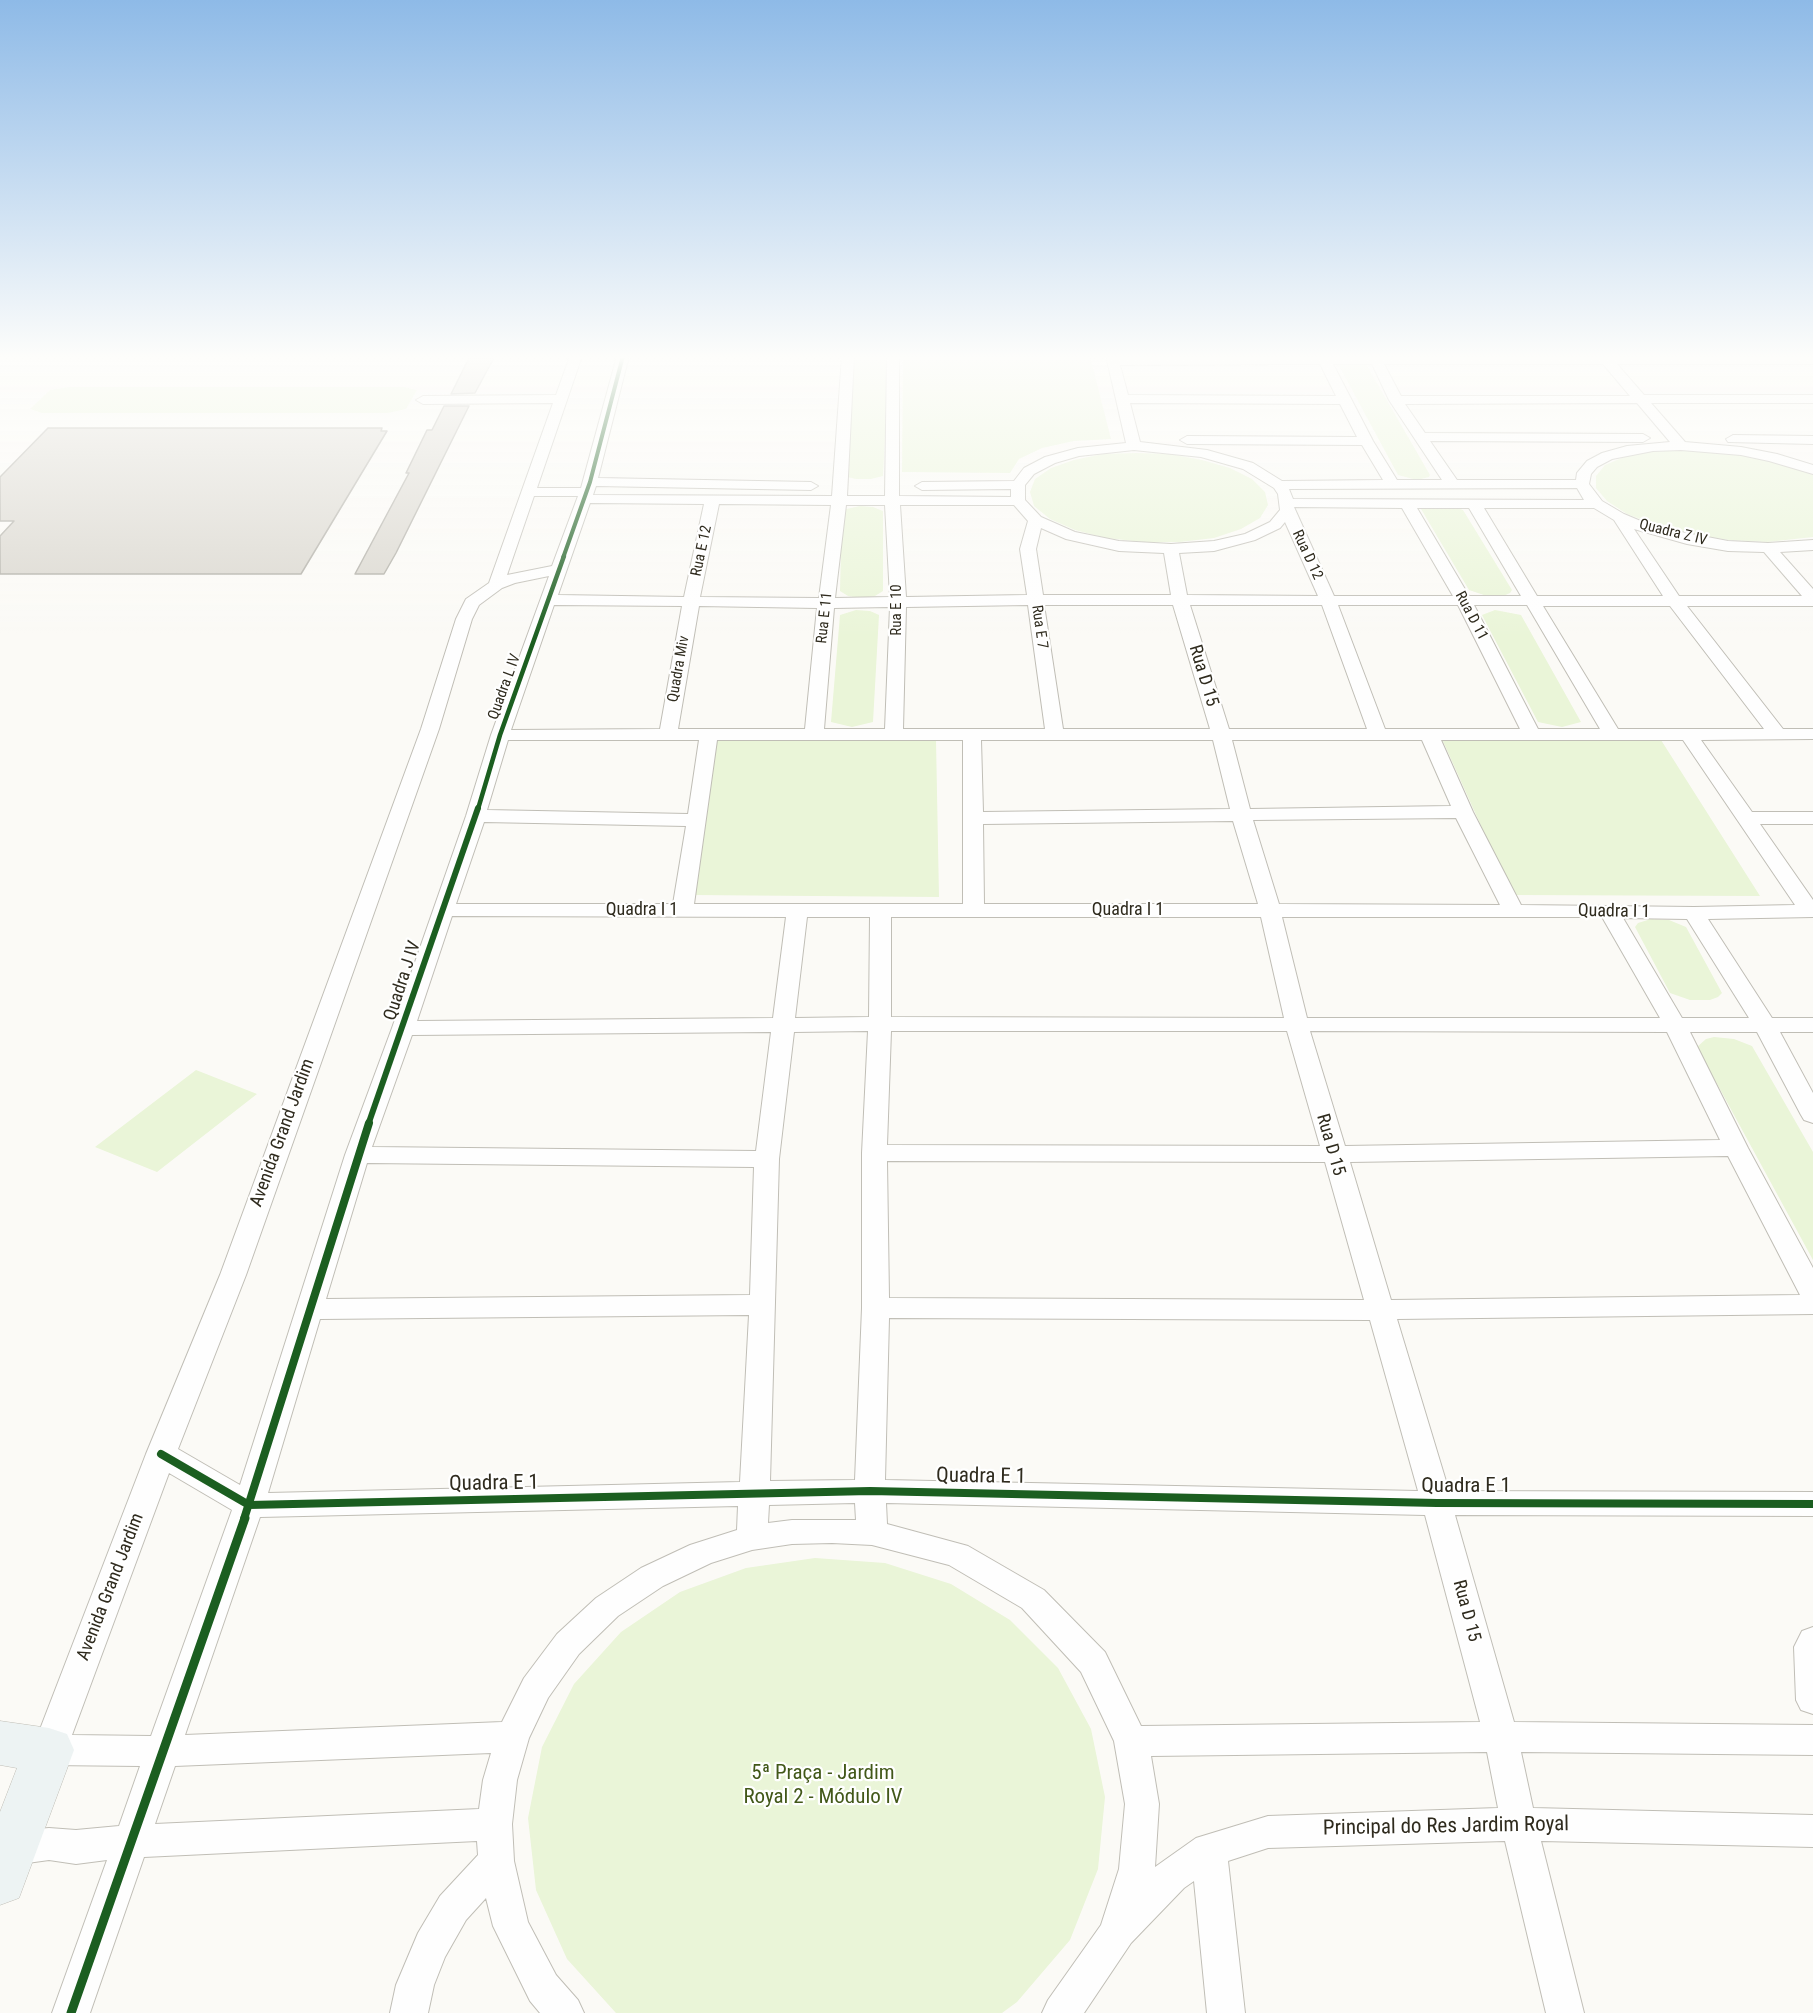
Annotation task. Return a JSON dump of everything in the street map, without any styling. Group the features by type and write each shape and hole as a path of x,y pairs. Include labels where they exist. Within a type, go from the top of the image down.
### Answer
{"street":[{"path":"496,585 543,450"},
{"name":"Quadra L IV","path":"476,816 500,735 550,600 587,491 598,450"},
{"name":"Rua E 11","path":"814,735 826,603 840,494 843,450"},
{"name":"Rua E 10","path":"893,450 898,601 894,735"},
{"path":"1018,501 1018,484 1029,471 1050,460 1091,450"},
{"path":"1180,450 1227,458 1257,470 1279,485 1393,485 1582,484 1584,473 1592,464 1607,456 1632,450"},
{"path":"1371,450 1393,485"},
{"path":"1428,450 1452,484"},
{"path":"1734,450 1772,457 1813,470"},
{"path":"893,494 1018,484"},
{"name":"Quadra Z IV","path":"1582,484 1587,494 1597,504 1619,517 1650,530 1728,546 1768,548 1813,545"},
{"name":"Rua D 12","path":"1279,485 1328,600 1378,734"},
{"path":"587,491 712,500 840,494"},
{"path":"528,492 893,494 1018,501 1036,520 1071,536 1119,546 1171,549 1214,546 1250,537 1275,525 1287,506 1406,502 1597,504"},
{"name":"Rua E 12","path":"691,603 712,500"},
{"name":"Rua D 11","path":"1406,502 1464,601 1532,734"},
{"path":"1473,502 1612,734"},
{"path":"1619,517 1674,600 1778,734"},
{"name":"Rua E 7","path":"1036,520 1028,549 1055,735"},
{"path":"1768,548 1813,600"},
{"name":"Rua D 15","path":"1171,549 1180,600 1221,734 1242,817 1270,910 1297,1024 1333,1154 1437,1503 1501,1737 1519,1824 1565,2013"},
{"name":"Avenida Grand Jardim","path":"49,1750 161,1454 233,1275 430,729 464,619 472,602 496,585 511,579 560,569"},
{"path":"550,600 691,603 1035,600 1813,600"},
{"name":"Quadra Miv","path":"668,735 691,603"},
{"path":"1429,734 1463,813 1514,911"},
{"path":"1688,734 1744,818 1812,911"},
{"path":"500,735 1813,734"},
{"path":"683,910 709,735"},
{"path":"972,735 974,910"},
{"path":"972,818 1463,813"},
{"path":"476,816 696,820"},
{"name":"Quadra J IV","path":"71,2013 249,1505 357,1155 404,1028 476,816"},
{"path":"1744,818 1813,818"},
{"name":"Quadra I 1","path":"443,910 1270,910 1694,913 1812,911"},
{"path":"752,1538 764,1305 767,1159 797,910"},
{"path":"872,1533 870,1491 876,1308 874,1152 880,1024 881,910"},
{"path":"1609,911 1674,1023 1736,1148 1813,1293"},
{"path":"1694,913 1765,1025 1813,1115"},
{"path":"404,1028 782,1027 880,1024 1674,1023 1813,1025"},
{"path":"874,1152 1333,1154 1736,1148"},
{"path":"357,1155 767,1159"},
{"path":"876,1308 1379,1310 1813,1304"},
{"path":"310,1309 764,1305"},
{"path":"161,1454 249,1505"},
{"name":"Quadra E 1","path":"249,1505 870,1491 1437,1503 1813,1504"},
{"path":"565,2013 543,1988 511,1926 496,1861 494,1824 500,1780 512,1737 542,1680 568,1644 608,1607 662,1572 701,1554 752,1538 792,1532 822,1531 872,1533 957,1555 1033,1599 1093,1662 1131,1741 1142,1804 1137,1869 1116,1934 1060,2013"},
{"path":"1813,1641 1810,1647 1813,1700"},
{"path":"0,1743 49,1750 162,1751 512,1737"},
{"path":"1131,1741 1501,1737 1813,1740"},
{"path":"4,1856 49,1750"},
{"path":"4,1856 50,1844 76,1847 102,1846 133,1841 494,1824"},
{"name":"Principal do Res Jardim Royal","path":"1116,1934 1171,1876 1209,1850 1268,1832 1519,1824 1813,1831"},
{"path":"1209,1850 1226,2013"},
{"path":"409,2013 415,1985 431,1946 453,1908 496,1861"}],"green space":[{"path":"845,450 884,450 883,476 856,479 843,476"},
{"path":"902,450 1038,450 1019,459 1010,473 902,472"},
{"path":"1384,450 1416,450 1430,475 1417,480 1398,475"},
{"path":"1680,450 1749,456 1813,475 1813,537 1767,542 1729,540 1691,534 1656,525 1627,514 1607,501 1596,488 1596,476 1605,465 1624,457 1649,452"},
{"path":"1103,454 1170,454 1230,468 1252,479 1265,492 1268,505 1260,518 1241,529 1214,538 1180,542 1143,542 1106,538 1075,530 1050,519 1034,506 1030,492 1035,479 1051,468"},
{"path":"860,506 883,511 883,591 875,596 861,598 848,596 840,591 842,510"},
{"path":"1424,507 1463,510 1512,590 1510,593 1501,597 1487,596 1469,590 1421,509"},
{"path":"856,610 870,611 879,615 873,722 852,727 831,722 840,615"},
{"path":"1495,610 1521,615 1581,722 1562,727 1538,722 1482,615"},
{"path":"717,739 936,740 939,897 691,895"},
{"path":"1442,739 1661,740 1760,896 1512,895"},
{"path":"1651,919 1669,920 1686,927 1722,993 1718,997 1710,1000 1690,1000 1670,993 1635,927 1638,923"},
{"path":"1714,1037 1734,1039 1752,1046 1813,1152 1813,1260 1697,1047 1706,1039"},
{"path":"196,1070 257,1094 157,1172 95,1147"},
{"name":"5ª Praça - Jardim Royal 2 - Módulo IV","path":"815,1558 885,1563 951,1584 1010,1620 1058,1668 1091,1729 1105,1797 1098,1869 1070,1940 1017,2002 1002,2013 616,2013 567,1959 536,1890 528,1818 542,1747 574,1684 621,1632 680,1592 746,1568"}],"building":[{"path":"27,450 376,450 301,574 0,574 0,536 14,521 0,521 0,477"},
{"path":"417,450 447,450 384,574 355,574 409,473 406,473"}],"cycle path":[{"path":"71,2013 249,1505 357,1155 476,816 500,735 590,482 598,450"},
{"path":"161,1454 249,1505 870,1491 1437,1503 1813,1504"}]}
